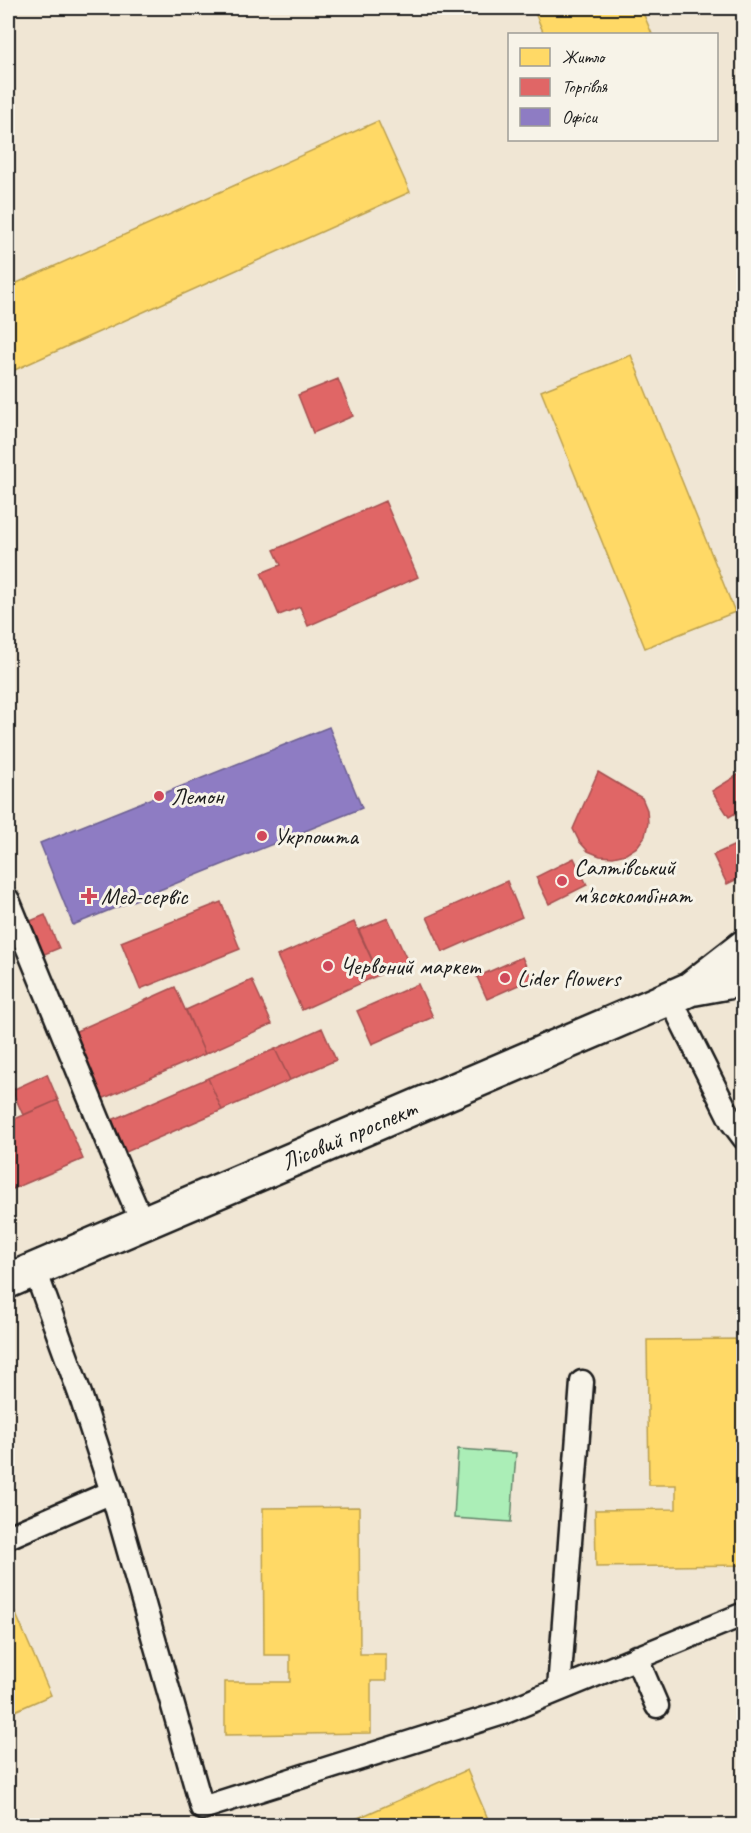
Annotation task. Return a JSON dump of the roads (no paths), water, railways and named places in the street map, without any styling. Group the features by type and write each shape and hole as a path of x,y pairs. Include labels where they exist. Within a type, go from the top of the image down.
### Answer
{"street":[{"name":"Лісовий проспект","path":"680,994 744,947"},
{"name":"Лісовий проспект","path":"21,1276 680,994 744,979"}],"lane":[{"path":"8,900 143,1224"},
{"path":"680,994 732,1122 744,1138"},
{"path":"21,1276 80,1394 112,1492 203,1816 500,1714 744,1614"},
{"path":"559,1689 582,1382"},
{"path":"8,1537 112,1492"},
{"path":"636,1658 657,1706"}],"place":[{"name":"Лемон","path":"159,796"},
{"name":"Укрпошта","path":"262,836"},
{"name":"Салтівський м'ясокомбінат","path":"562,881"},
{"name":"Мед-сервіс","path":"89,896"},
{"name":"Червоний маркет","path":"328,966"},
{"name":"Lider flowers","path":"505,978"}]}
